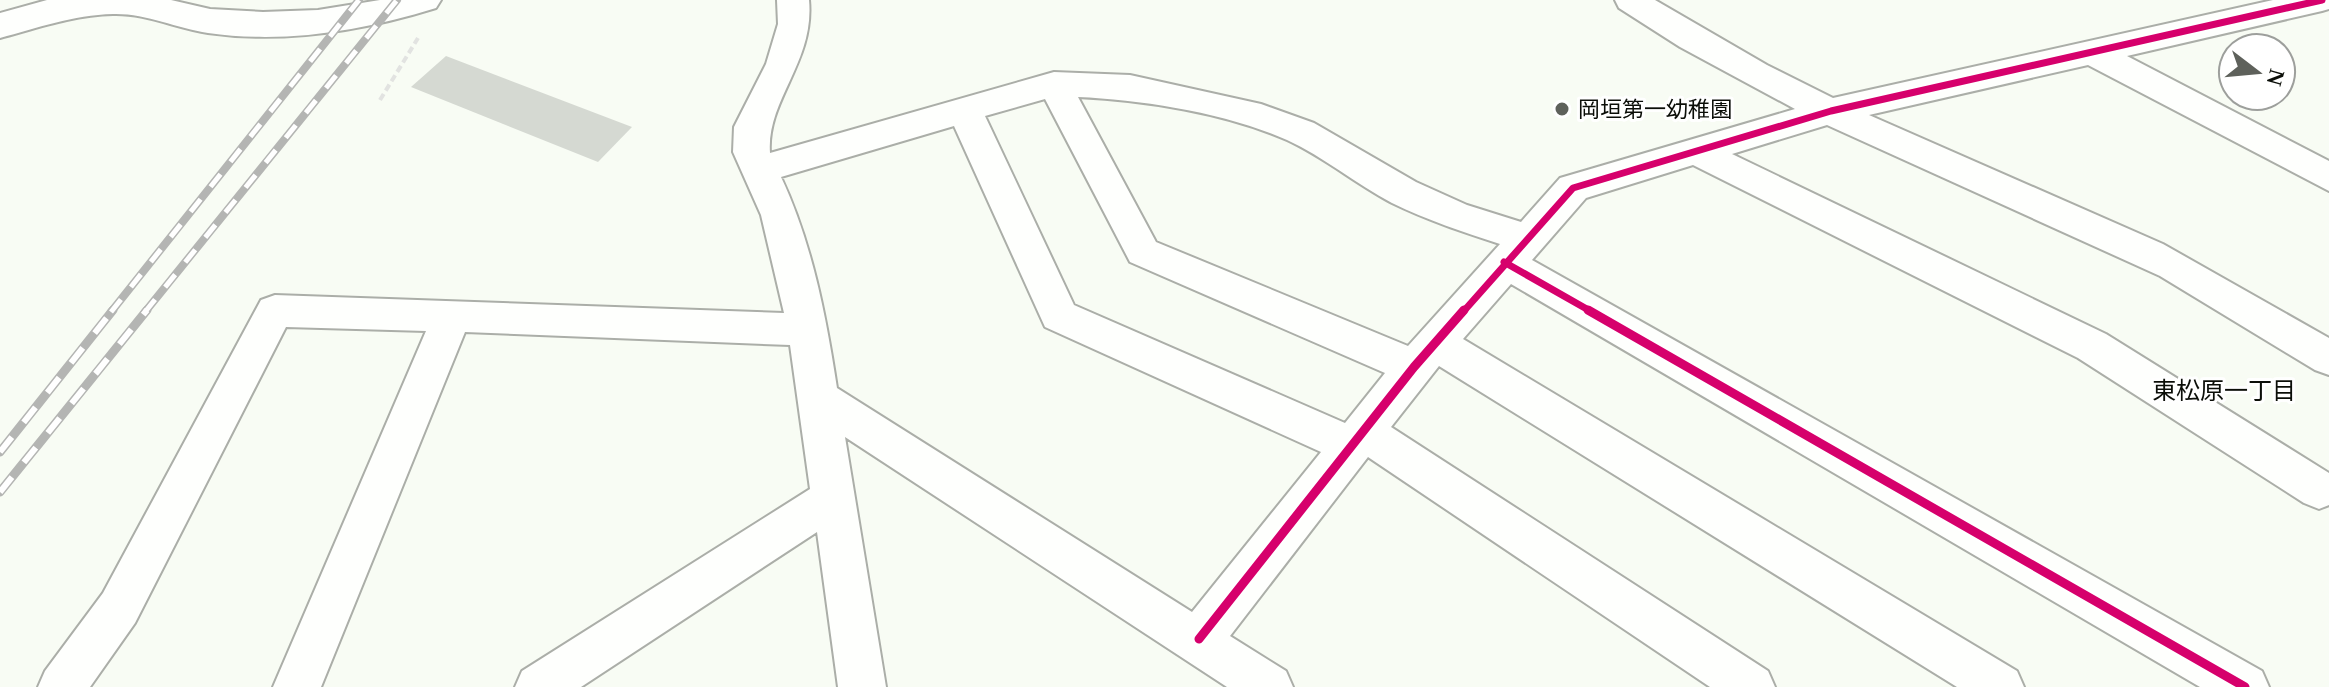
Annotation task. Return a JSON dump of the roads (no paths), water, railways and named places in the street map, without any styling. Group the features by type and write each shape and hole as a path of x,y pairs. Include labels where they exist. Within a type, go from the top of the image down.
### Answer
{"street":[{"path":"793,0 795,24 783,64 752,127 751,152 780,215 808,330 821,399 862,687"},
{"path":"1631,0 1683,35 1831,111 2154,256 2329,358"},
{"path":"1199,639 1425,355 1573,188 1699,153 1831,111 2322,0"},
{"path":"0,26 35,14 119,1 211,21 281,24 388,12 422,18"},
{"path":"2094,53 2329,177"},
{"path":"758,170 1054,84 1130,87 1261,117 1301,132 1403,192 1454,215 1515,250 2245,687"},
{"path":"1054,84 1143,252 1425,355 2000,687"},
{"path":"965,110 1059,316 1358,438 1751,687"},
{"path":"1699,153 2092,346 2326,488"},
{"path":"62,687 119,608 275,311 808,330"},
{"path":"297,687 452,316"},
{"path":"821,399 1199,639 1269,687"},
{"path":"539,687 833,498"}],"railway":[{"path":"111,312 359,0"},
{"path":"145,312 397,0"},
{"path":"0,452 113,310"},
{"path":"0,492 147,310"}],"place":[{"name":"岡垣第一幼稚園","path":"1562,109"}],"district":[{"name":"東松原一丁目","path":"2224,391"}]}
